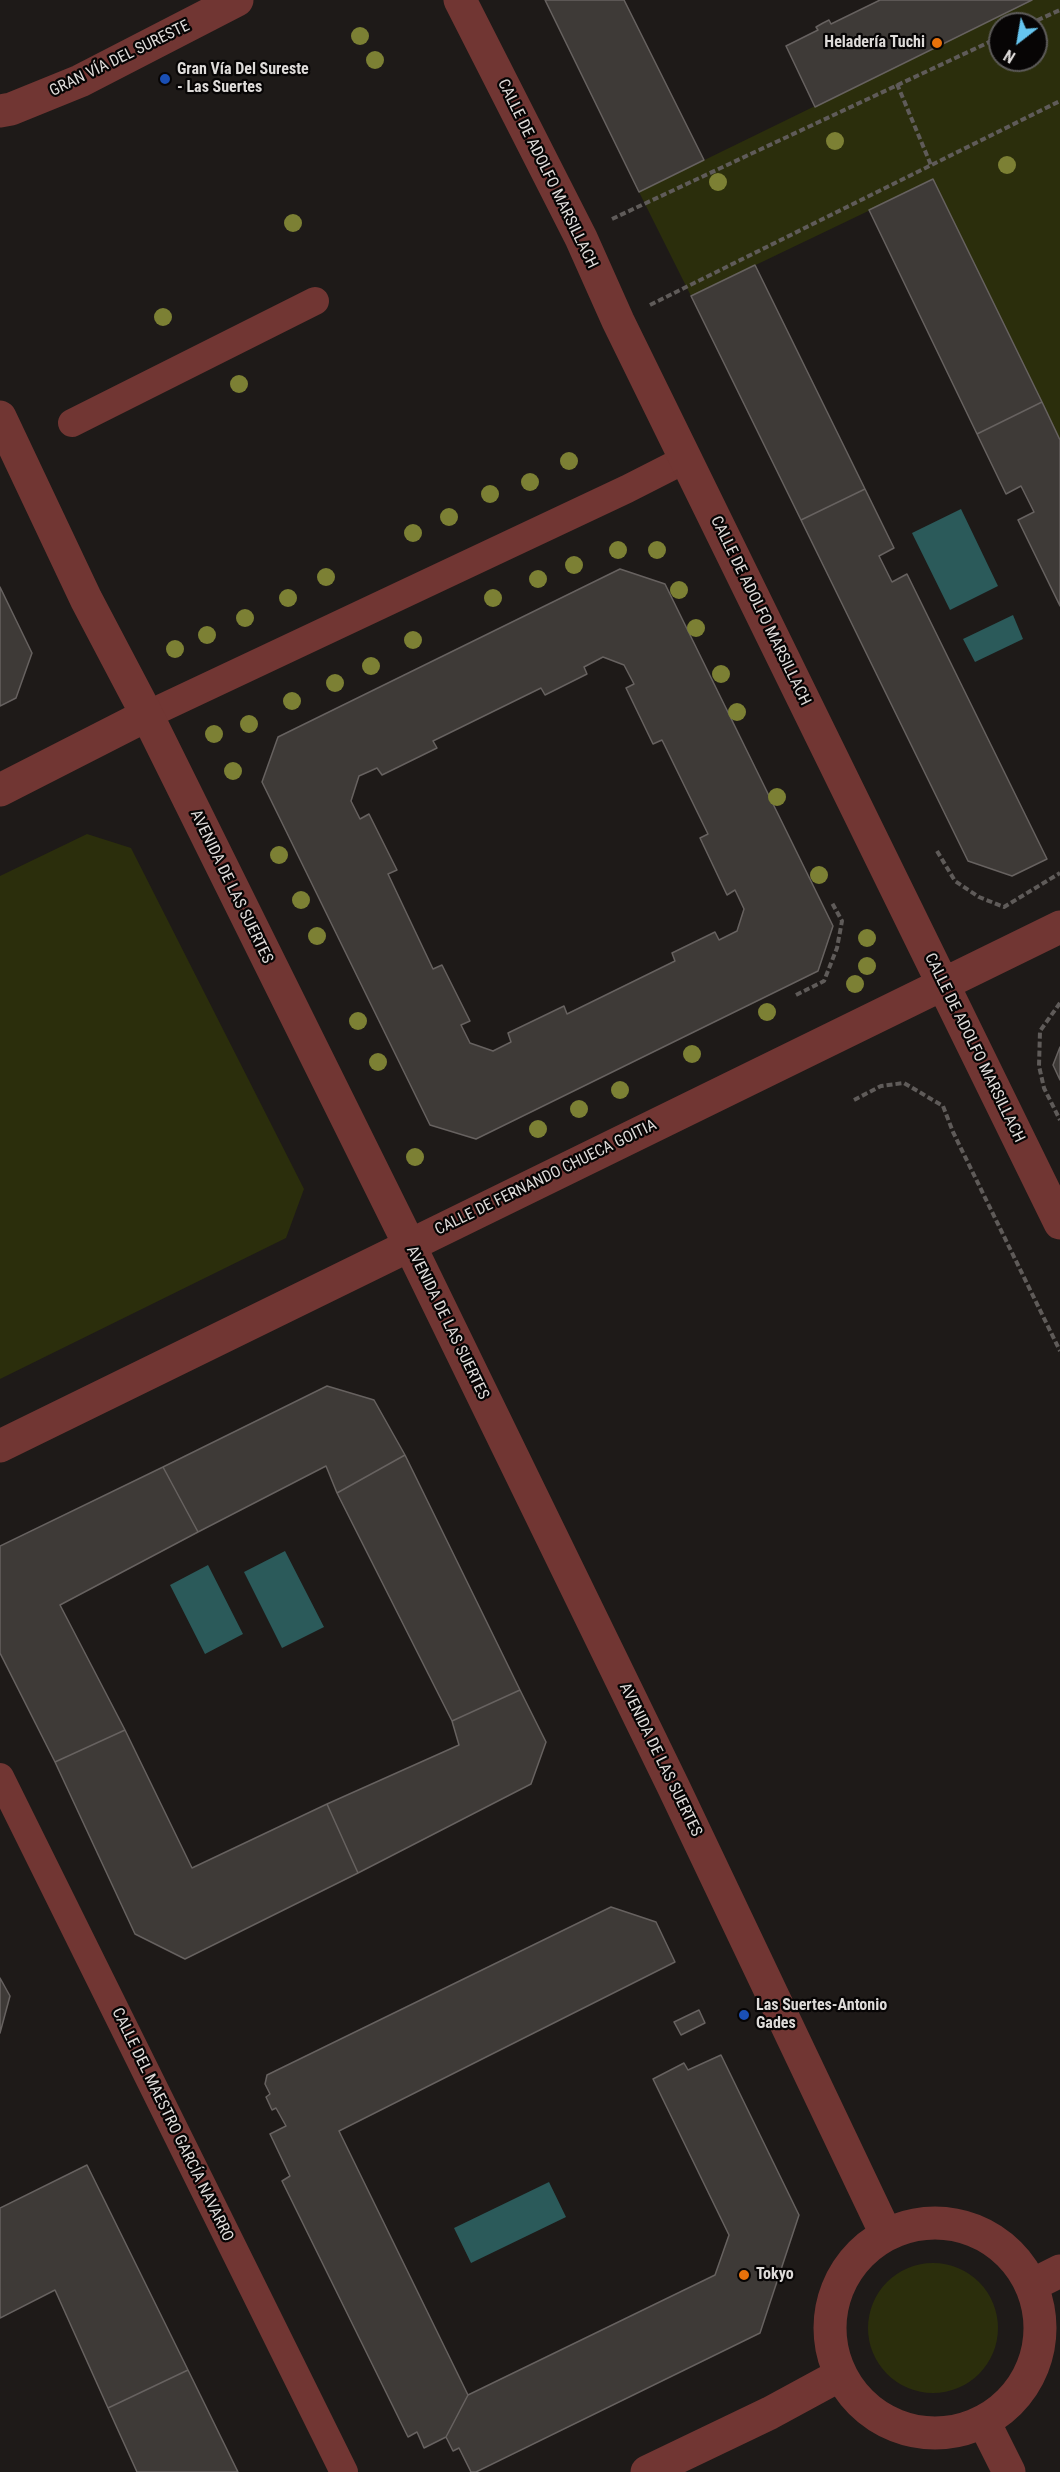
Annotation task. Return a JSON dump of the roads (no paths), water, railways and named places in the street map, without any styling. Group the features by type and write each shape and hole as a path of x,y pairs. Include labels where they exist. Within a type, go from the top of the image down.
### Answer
{"street":[{"name":"GRAN VÍA DEL SURESTE","path":"0,111 11,110 80,81 237,0"},
{"name":"CALLE DE ADOLFO MARSILLACH","path":"460,0 580,238 1060,1223"},
{"path":"72,423 315,301"},
{"name":"AVENIDA DE LAS SUERTES","path":"0,417 86,599 147,715 410,1244 674,1788 886,2234"},
{"path":"0,790 147,715 686,459"},
{"name":"CALLE DE FERNANDO CHUECA GOITIA","path":"0,1446 1060,927"},
{"name":"CALLE DEL MAESTRO GARCÍA NAVARRO","path":"0,1777 344,2472"},
{"path":"924,2222 966,2227 1008,2251 1046,2278 1041,2326 1033,2369 1014,2399 984,2422 945,2434 903,2429 870,2411 840,2375 829,2335 832,2302 843,2274 861,2251 886,2234 924,2222"},
{"path":"647,2472 770,2413 840,2375"},
{"path":"984,2422 1009,2472"}],"water":[{"path":"961,509 998,586 950,610 912,533"},
{"path":"1013,615 1023,639 975,662 963,639"},
{"path":"285,1551 324,1627 282,1648 244,1572"},
{"path":"208,1565 243,1634 205,1654 170,1585"},
{"path":"549,2182 566,2217 471,2263 454,2228"}],"place":[{"name":"Heladería Tuchi","path":"937,43"},
{"name":"Gran Vía Del Sureste - Las Suertes","path":"165,79"},
{"name":"Las Suertes-Antonio Gades","path":"744,2015"},
{"name":"Tokyo","path":"744,2275"}]}
